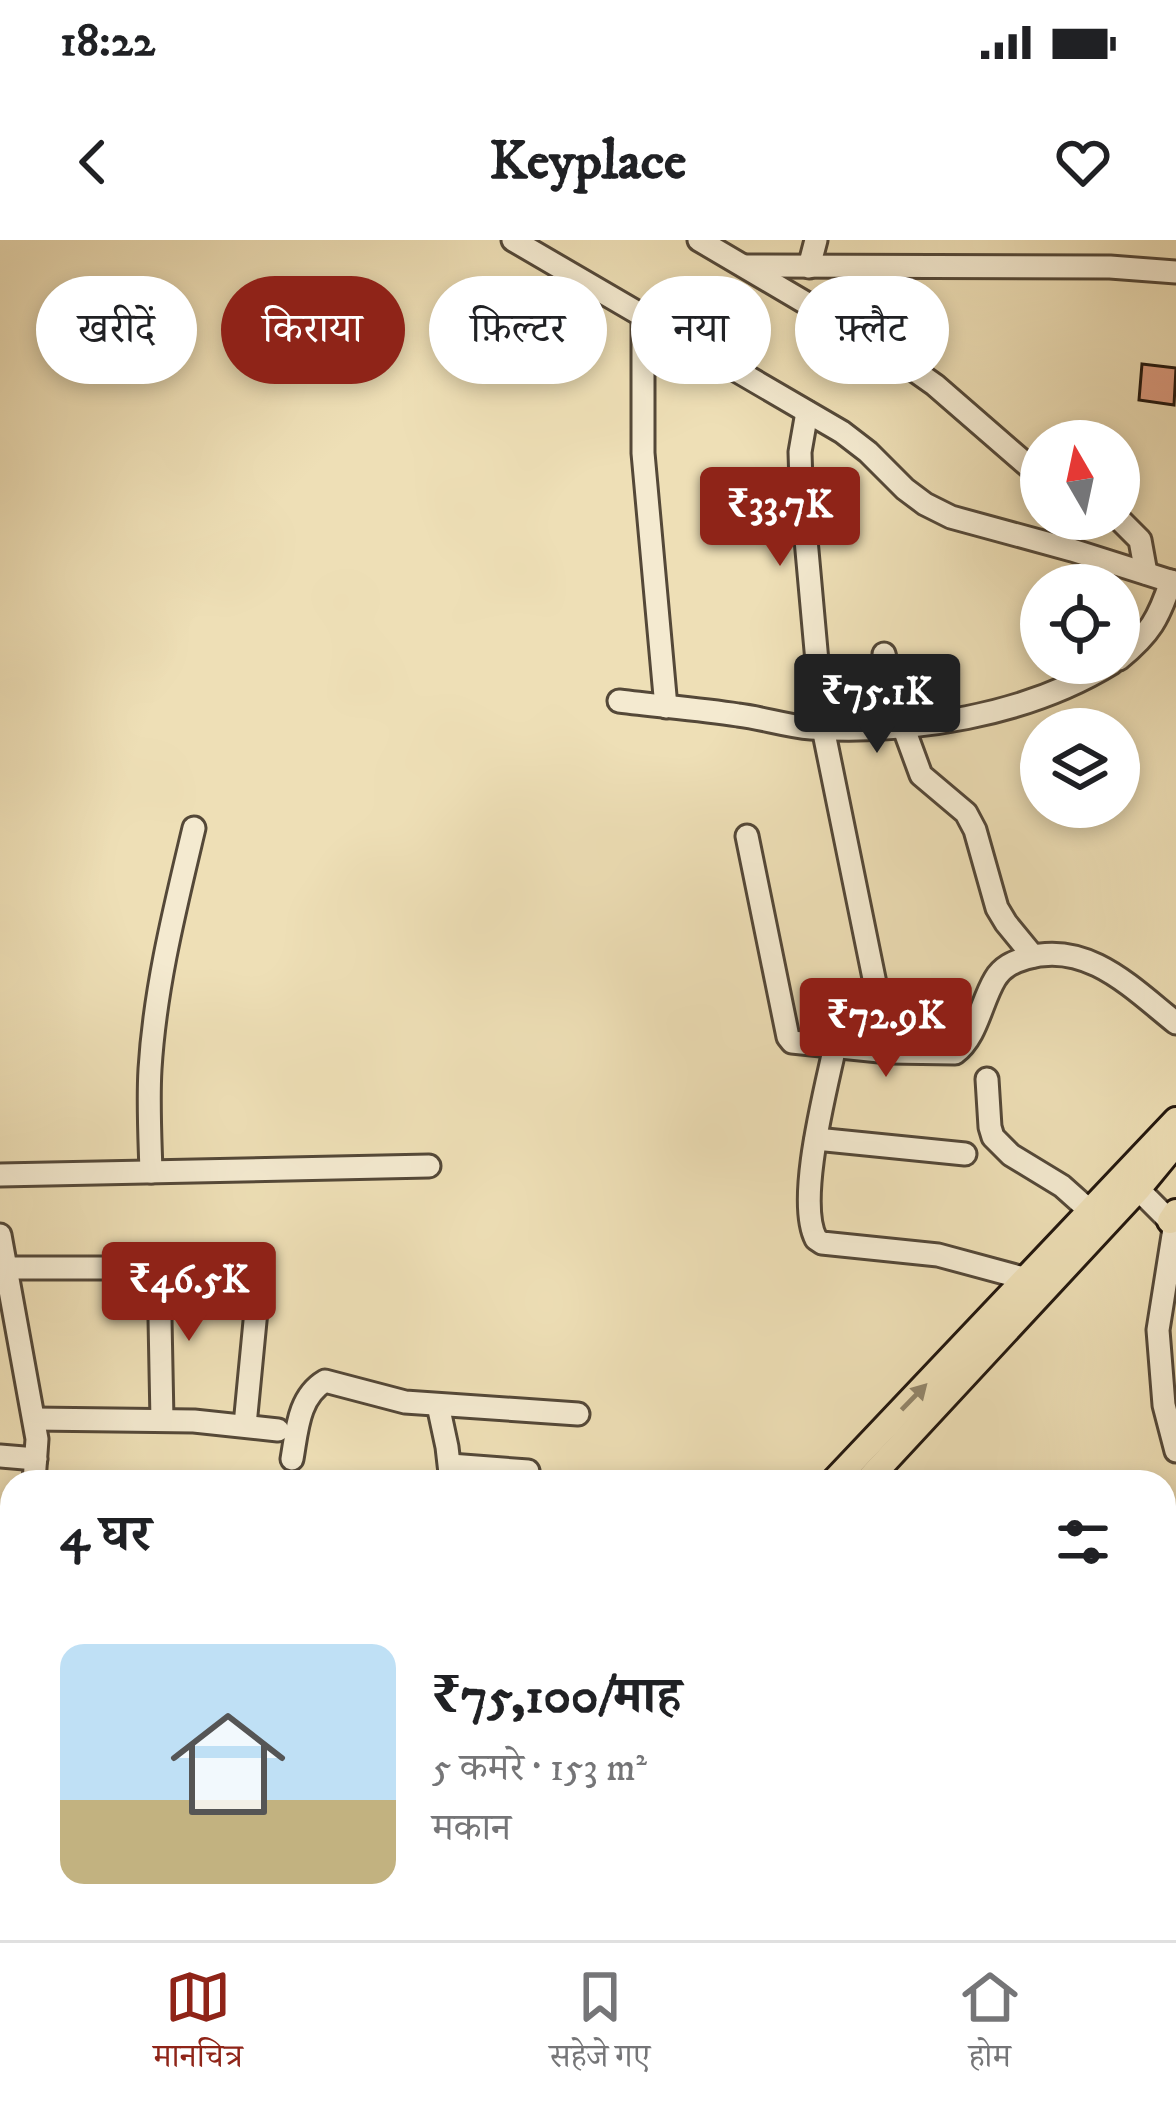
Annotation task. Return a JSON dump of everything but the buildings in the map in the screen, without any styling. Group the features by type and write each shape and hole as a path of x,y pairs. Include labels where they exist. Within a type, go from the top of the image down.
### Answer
{"main road":[{"path":"877,1470 1131,1181 1176,1120"},
{"path":"845,1470 1090,1211 1176,1143"}],"street":[{"path":"513,240 631,308"},
{"path":"699,240 884,349 935,385 1020,459"},
{"path":"809,266 816,240"},
{"path":"746,266 1110,267 1176,272"},
{"path":"643,384 643,453 666,707"},
{"path":"760,384 868,452 915,497 951,517 1173,582 1156,623 1140,643"},
{"path":"807,412 800,468 823,728 890,1052"},
{"path":"1140,540 1146,573"},
{"path":"884,654 920,775 967,813 997,908 1033,956"},
{"path":"620,701 823,728 903,726 980,714 1075,684"},
{"path":"151,1172 149,1071 157,999 194,828"},
{"path":"746,836 791,1042 945,1055 962,1049 1001,969 1054,953 1095,962 1176,1023"},
{"path":"835,1046 816,1139 810,1218 815,1239 938,1255 1028,1279"},
{"path":"987,1079 993,1137 1090,1211"},
{"path":"816,1139 964,1154"},
{"path":"0,1175 429,1166"},
{"path":"1131,1181 1173,1217 1169,1300 1157,1330 1167,1363 1165,1405 1176,1451"},
{"path":"0,1235 34,1419 35,1470"},
{"path":"5,1268 159,1268 256,1277 259,1290 245,1425"},
{"path":"159,1268 161,1420"},
{"path":"292,1459 306,1400 318,1384 326,1382 388,1399 578,1414"},
{"path":"438,1405 449,1470"},
{"path":"34,1419 161,1420 278,1430"},
{"path":"0,1456 33,1470"}]}
